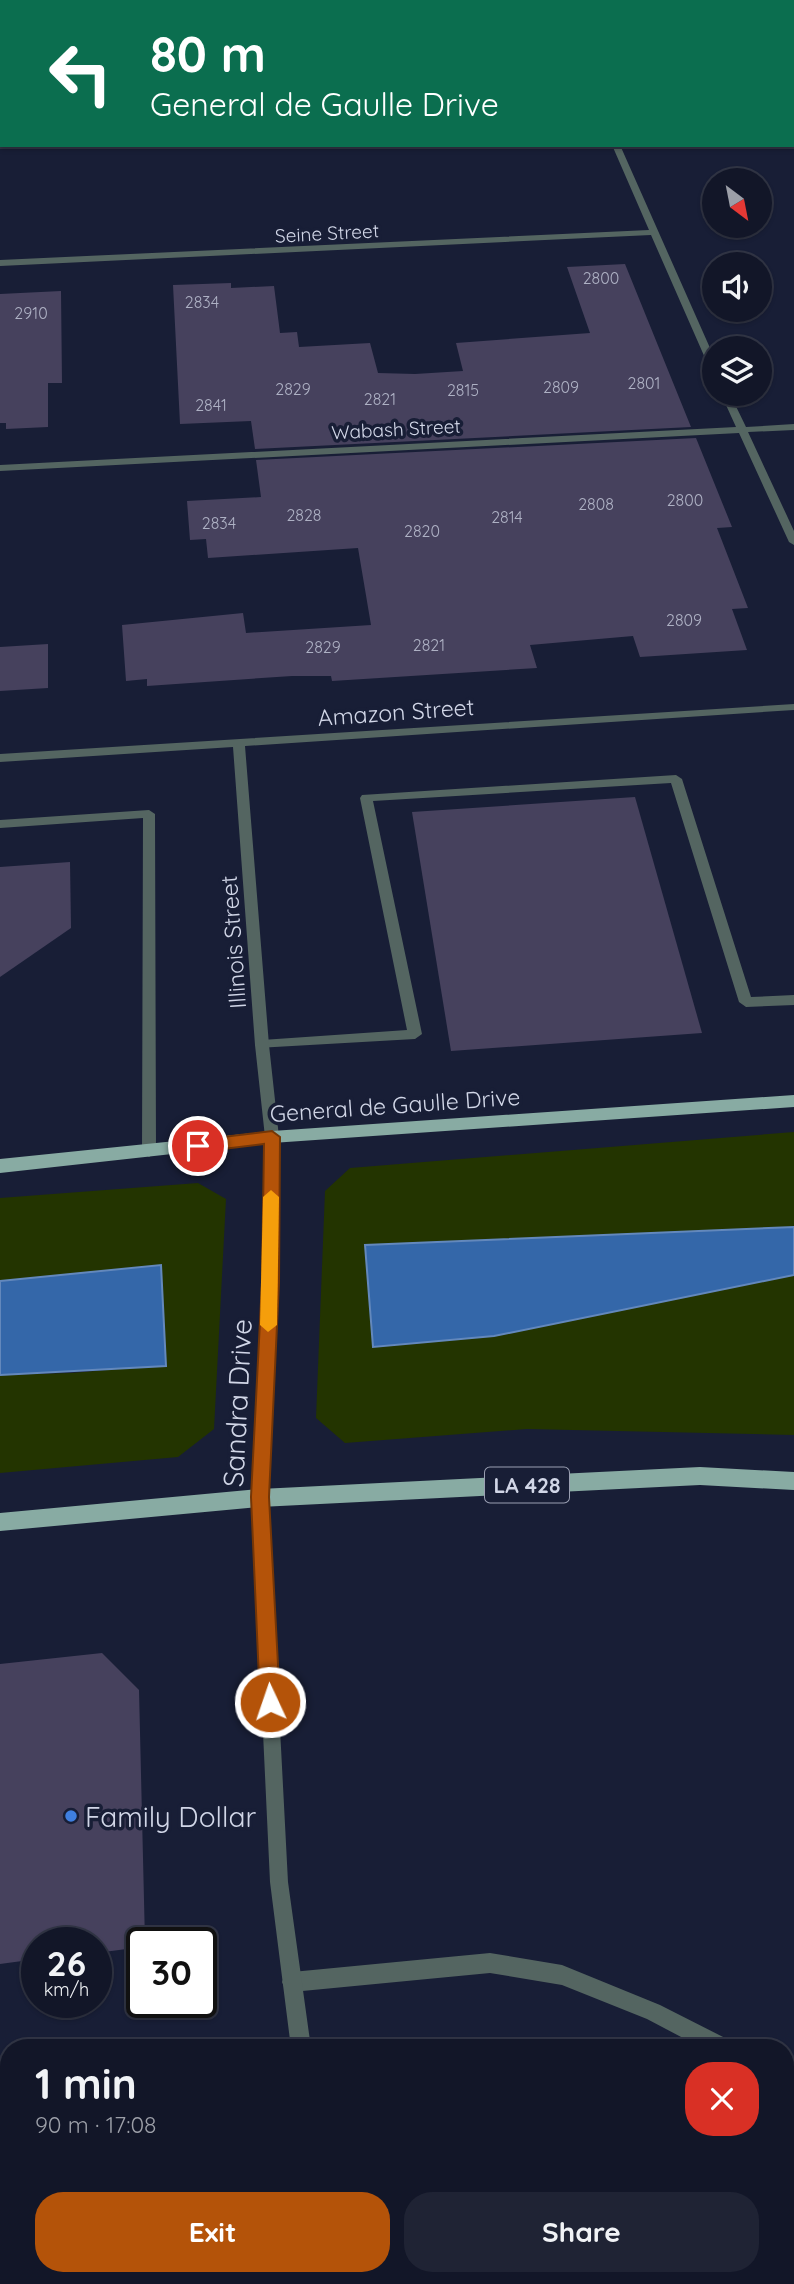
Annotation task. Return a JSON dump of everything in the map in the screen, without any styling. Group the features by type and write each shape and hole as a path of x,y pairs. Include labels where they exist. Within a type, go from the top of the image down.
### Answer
{"main road":[{"name":"General de Gaulle Drive","path":"0,1166 272,1137 794,1101"},
{"name":"LA 428","path":"0,1522 260,1497 700,1476 794,1481"}],"street":[{"path":"617,147 702,339"},
{"name":"Seine Street","path":"0,263 655,232"},
{"path":"731,406 794,542"},
{"name":"Wabash Street","path":"0,468 794,427"},
{"name":"Amazon Street","path":"0,758 794,706"},
{"name":"Illinois Street","path":"239,744 262,1045 272,1137"},
{"path":"262,1045 415,1034 366,798 676,779 746,1002 794,1000"},
{"path":"0,824 149,814 149,1152"},
{"name":"Sandra Drive","path":"272,1137 271,1282 260,1497 279,1882 300,2039"},
{"path":"292,1982 490,1963 562,1975 653,2012 706,2039"}],"green space":[{"path":"794,1132 794,1227 365,1246 373,1347 494,1336 794,1275 794,1435 527,1429 345,1443 316,1418 325,1191 350,1168"},
{"path":"198,1183 226,1199 214,1429 178,1457 0,1473 0,1375 72,1373 166,1365 160,1265 0,1281 0,1198"}],"water":[{"path":"794,1227 794,1275 494,1336 373,1347 365,1245"},
{"path":"161,1265 166,1366 0,1375 0,1281"}],"building":[{"path":"625,264 691,427 255,449 251,421 180,424 173,285 231,283 231,288 274,286 280,333 297,332 299,347 370,343 378,373 415,374 463,371 456,343 590,333 567,267"},
{"path":"61,291 62,383 48,383 48,427 6,429 6,423 0,423 0,294"},
{"path":"696,438 732,527 717,528 748,608 732,609 747,650 640,657 633,636 530,645 537,668 332,681 331,676 292,676 147,686 147,679 126,681 122,625 243,613 246,633 371,625 358,548 208,558 206,539 190,540 187,501 261,497 256,460"},
{"path":"48,644 48,688 0,691 0,647"},
{"path":"635,797 702,1033 451,1051 412,812"},
{"path":"70,862 71,928 0,977 0,867"},
{"name":"Family Dollar","path":"102,1653 139,1690 145,1927 126,1927 126,1949 112,1951 112,1927 21,1927 21,1961 0,1964 0,1664"}],"slow traffic":[{"path":"268,1325 271,1197"}],"place":[{"name":"Family Dollar","path":"71,1816"}],"route":[{"path":"198,1146 272,1137 271,1282 260,1497 270,1702"}]}
